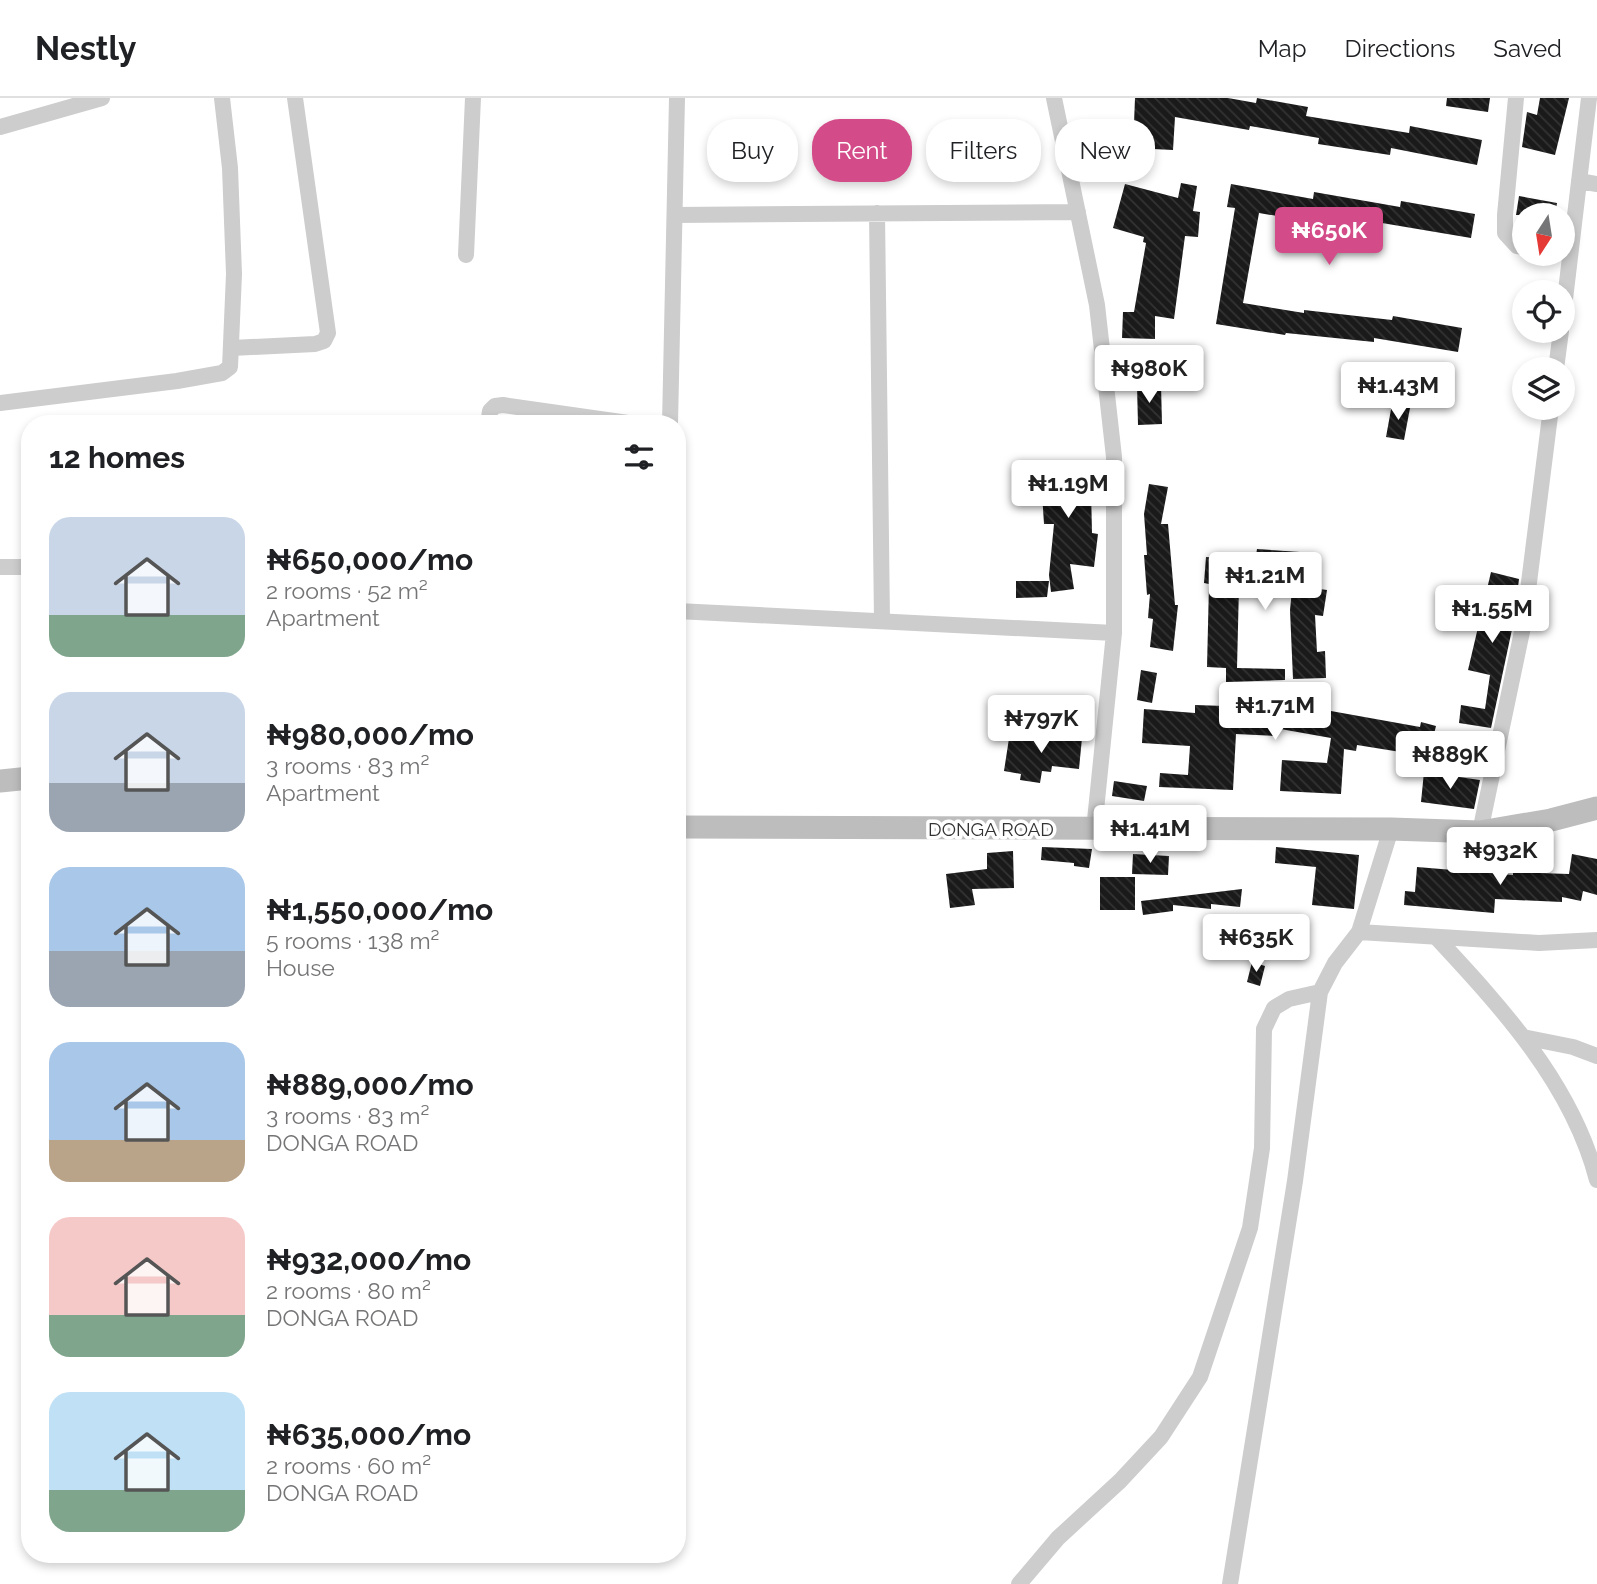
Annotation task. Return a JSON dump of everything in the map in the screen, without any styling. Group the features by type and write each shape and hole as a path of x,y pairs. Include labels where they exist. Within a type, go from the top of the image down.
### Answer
{"street":[{"path":"0,127 71,102 102,98"},
{"path":"0,403 165,383 222,373 230,367 234,274 231,195 222,98"},
{"path":"232,348 315,344 324,341 328,333 295,98"},
{"path":"466,255 473,98"},
{"path":"670,415 677,98"},
{"path":"1054,98 1097,305 1114,457 1114,633 1094,830"},
{"path":"1512,241 1505,233 1505,215 1516,98"},
{"path":"1575,203 1589,98"},
{"path":"1578,181 1597,184"},
{"path":"675,215 1078,212"},
{"path":"877,214 882,621"},
{"path":"489,415 495,406 503,405 572,415"},
{"path":"1480,832 1524,622 1549,420"},
{"path":"0,567 21,567"},
{"path":"686,611 1114,633"},
{"path":"0,781 21,779"},
{"name":"DONGA ROAD","path":"686,827 1391,829 1480,832 1551,820 1597,808"},
{"path":"1230,1584 1295,1181 1320,992 1335,963 1359,932 1391,829"},
{"path":"1359,932 1539,943 1597,940"},
{"path":"1436,937 1484,988 1523,1037 1561,1096 1590,1152 1597,1180"},
{"path":"1019,1584 1058,1538 1120,1481 1161,1437 1200,1377 1250,1228 1262,1148 1264,1029 1274,1008 1289,999 1320,992"},
{"path":"1523,1037 1573,1047 1597,1056"}],"building":[{"path":"1135,98 1228,98 1256,103 1257,98 1308,107 1306,116 1409,133 1410,126 1482,140 1477,165 1391,148 1390,155 1318,144 1319,138 1250,126 1249,130 1175,117 1173,150 1155,149 1155,119 1134,119"},
{"path":"1447,98 1490,98 1488,112 1446,106"},
{"path":"1540,98 1569,98 1555,155 1522,147 1527,112 1537,115"},
{"path":"1181,183 1197,186 1193,211 1200,212 1198,237 1185,236 1174,319 1155,316 1155,339 1122,338 1123,312 1134,312 1146,243 1143,242 1144,237 1113,228 1125,184 1178,198"},
{"path":"1231,184 1313,199 1314,192 1400,207 1401,201 1475,214 1471,238 1382,223 1381,229 1296,215 1295,219 1259,213 1243,303 1304,313 1304,310 1392,320 1393,316 1462,328 1458,352 1374,338 1374,342 1285,335 1216,324 1235,208 1227,207"},
{"path":"1519,196 1557,203 1518,203"},
{"path":"1137,385 1161,385 1162,424 1138,425"},
{"path":"1392,404 1410,408 1404,440 1386,437"},
{"path":"1095,465 1097,488 1091,489 1092,533 1098,534 1094,567 1070,564 1074,589 1051,592 1049,575 1054,524 1044,524 1042,493 1036,493 1034,470"},
{"path":"1149,484 1168,487 1161,524 1168,524 1175,605 1178,605 1173,651 1150,647 1153,619 1148,618 1150,594 1147,595 1144,555 1147,555 1144,514"},
{"path":"1257,549 1315,553 1312,588 1327,590 1323,616 1315,615 1317,652 1325,651 1326,678 1293,679 1290,610 1292,590 1289,590 1289,585 1269,585 1269,589 1239,586 1237,668 1285,669 1285,680 1226,682 1226,668 1207,667 1209,584 1204,583 1206,557 1255,562"},
{"path":"1491,572 1519,579 1514,620 1491,728 1459,723 1461,705 1485,709 1490,675 1468,670"},
{"path":"1016,581 1049,581 1047,597 1016,598"},
{"path":"1141,670 1157,673 1152,703 1137,700"},
{"path":"1226,693 1267,700 1267,708 1291,709 1292,704 1420,727 1421,722 1436,726 1425,770 1410,767 1413,754 1357,745 1356,751 1344,749 1341,794 1280,791 1282,760 1327,763 1331,738 1275,728 1275,736 1236,734 1233,790 1159,787 1160,773 1188,775 1190,746 1142,743 1144,709 1195,713 1195,705 1225,706"},
{"path":"1010,732 1068,741 1068,736 1082,738 1079,769 1052,766 1051,772 1042,771 1040,783 1020,780 1021,774 1004,771"},
{"path":"1424,772 1480,780 1474,809 1421,802"},
{"path":"1114,781 1147,786 1144,801 1112,796"},
{"path":"1042,847 1092,849 1089,868 1074,866 1074,863 1041,860"},
{"path":"1276,847 1359,855 1354,909 1312,905 1316,867 1275,863"},
{"path":"1013,851 1014,888 972,889 975,905 950,908 946,874 987,869 987,853"},
{"path":"1133,854 1169,856 1168,875 1132,874"},
{"path":"1572,854 1597,859 1597,895 1583,891 1581,901 1562,897 1562,902 1495,899 1494,913 1404,905 1405,891 1415,892 1417,867 1513,875 1513,872 1569,874"},
{"path":"1100,877 1135,877 1135,910 1100,910"},
{"path":"1242,889 1240,907 1211,904 1211,909 1173,905 1173,911 1143,915 1141,901"},
{"path":"1252,962 1265,966 1260,986 1247,982"}]}
